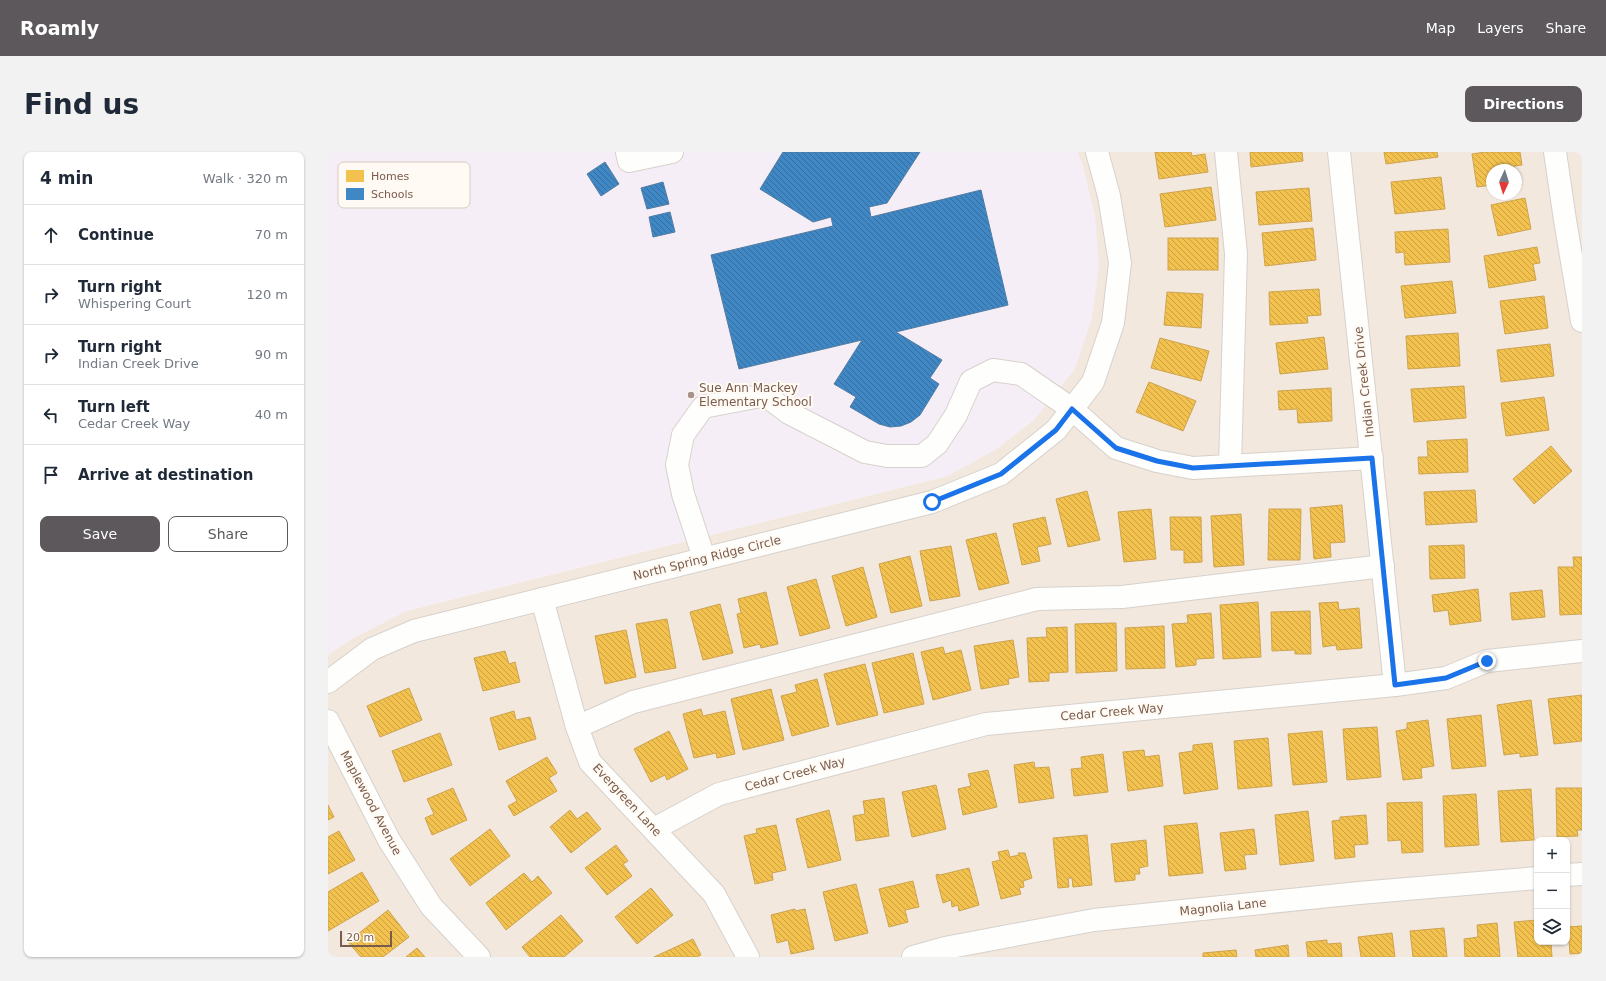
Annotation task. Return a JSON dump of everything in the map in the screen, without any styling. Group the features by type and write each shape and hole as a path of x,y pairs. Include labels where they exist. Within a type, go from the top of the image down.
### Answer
{"street":[{"path":"627,152 629,161 672,152"},
{"name":"North Spring Ridge Circle","path":"328,682 372,649 414,630 932,502 1001,474 1056,430 1093,382 1114,323 1120,263 1109,196 1096,152"},
{"path":"1226,152 1236,254 1230,465"},
{"name":"Indian Creek Drive","path":"1339,152 1395,685"},
{"path":"1555,152 1582,320"},
{"path":"704,558 683,494 677,465 683,435 703,407 765,395 789,413 865,452 887,456 922,456 937,444 956,416 971,381 993,370 1021,374 1072,409 1116,448 1157,461 1193,468 1372,458"},
{"path":"577,727 633,702 1037,599 1122,597 1383,566"},
{"name":"Evergreen Lane","path":"542,599 577,727 590,762 714,894 748,957"},
{"name":"Cedar Creek Way","path":"654,829 719,794 986,724 1395,685 1446,678 1487,661 1582,651"},
{"name":"Maplewood Avenue","path":"328,721 389,840 432,906 479,957"},
{"path":"1570,876 1582,874"},
{"name":"Magnolia Lane","path":"913,957 945,948 1094,920 1359,893 1534,878"}],"shaded area":[{"name":"Sue Ann Mackey Elementary School","path":"328,152 1077,152 1083,166 1095,216 1099,266 1092,318 1075,369 1034,420 997,449 948,476 406,611 353,638 328,655"},
{"path":"1077,152 1582,152 1582,957 328,957 328,655 353,638 406,611 948,476 1083,166"}],"building: Homes":[{"path":"1155,152 1191,152 1192,156 1205,154 1208,172 1159,179"},
{"path":"1250,152 1302,152 1303,161 1251,167"},
{"path":"1384,152 1437,152 1438,157 1386,164"},
{"path":"1485,152 1520,152 1522,164 1486,164 1486,186 1477,187 1472,154"},
{"path":"1441,177 1445,209 1395,214 1391,182"},
{"path":"1211,187 1216,220 1165,227 1160,194"},
{"path":"1309,188 1312,221 1259,225 1256,192"},
{"path":"1525,198 1531,229 1498,236 1491,205 1522,200"},
{"path":"1313,228 1316,260 1265,266 1262,233"},
{"path":"1448,229 1450,262 1405,265 1404,252 1396,253 1395,232"},
{"path":"1168,238 1218,238 1218,270 1168,270"},
{"path":"1537,247 1540,263 1533,264 1536,280 1489,288 1484,256"},
{"path":"1452,281 1456,313 1405,318 1401,286"},
{"path":"1319,289 1321,315 1307,316 1308,323 1270,325 1269,292"},
{"path":"1167,292 1203,294 1201,328 1164,325"},
{"path":"1544,296 1548,328 1505,334 1500,301"},
{"path":"1458,333 1460,366 1408,369 1406,336"},
{"path":"1324,337 1328,369 1280,374 1276,343"},
{"path":"1160,338 1209,351 1201,381 1151,368"},
{"path":"1550,344 1554,376 1501,382 1497,350"},
{"path":"1149,382 1196,401 1183,431 1136,412"},
{"path":"1464,386 1466,418 1414,422 1411,389"},
{"path":"1331,388 1332,421 1298,423 1297,409 1279,410 1278,391"},
{"path":"1544,397 1549,430 1506,436 1501,403"},
{"path":"1467,439 1468,472 1419,474 1418,457 1428,457 1427,441"},
{"path":"1551,446 1572,471 1534,504 1513,479"},
{"path":"1475,490 1477,522 1426,525 1424,492"},
{"path":"1087,491 1100,540 1068,547 1056,499"},
{"path":"1342,505 1345,542 1330,543 1331,557 1314,559 1310,508"},
{"path":"1151,509 1156,559 1124,562 1118,512"},
{"path":"1269,509 1301,509 1300,560 1268,560"},
{"path":"1241,514 1244,565 1214,567 1211,516"},
{"path":"1045,517 1051,544 1037,547 1040,561 1022,565 1013,524"},
{"path":"1170,517 1201,517 1202,562 1184,563 1184,550 1171,550"},
{"path":"996,533 1009,583 979,590 966,540"},
{"path":"1464,545 1465,578 1430,579 1429,546"},
{"path":"951,546 960,596 930,601 920,551"},
{"path":"910,556 922,606 891,613 879,564"},
{"path":"1573,557 1582,557 1582,614 1560,615 1558,567 1574,567"},
{"path":"863,567 877,617 846,626 832,576"},
{"path":"816,579 830,628 800,636 787,587"},
{"path":"1478,589 1481,621 1450,625 1448,610 1434,612 1432,595"},
{"path":"1542,590 1545,617 1512,620 1510,593"},
{"path":"766,592 778,644 761,648 760,644 744,648 737,614 741,613 738,599"},
{"path":"1258,602 1261,657 1223,659 1220,605"},
{"path":"1338,602 1339,610 1359,608 1362,648 1337,650 1336,645 1323,647 1319,603"},
{"path":"720,604 733,653 703,660 690,612"},
{"path":"1310,611 1311,654 1295,654 1295,650 1272,651 1271,612"},
{"path":"1211,613 1214,658 1196,659 1196,665 1176,667 1172,624 1188,623 1187,615"},
{"path":"667,619 676,668 645,673 636,624"},
{"path":"1116,623 1117,671 1076,673 1075,624"},
{"path":"1164,626 1165,668 1126,669 1125,628"},
{"path":"1067,627 1068,672 1049,673 1049,681 1029,682 1027,638 1047,637 1046,628"},
{"path":"626,630 636,677 605,684 595,636"},
{"path":"1013,640 1019,677 1008,679 1009,684 981,689 974,646"},
{"path":"943,647 945,654 961,650 971,690 933,700 921,652"},
{"path":"505,651 509,664 515,662 520,682 483,691 474,658"},
{"path":"913,653 924,704 884,713 872,663"},
{"path":"865,664 878,715 837,725 824,674"},
{"path":"817,679 829,726 792,736 781,696 797,692 795,685"},
{"path":"409,688 422,720 380,737 367,706"},
{"path":"771,689 784,740 743,750 731,699"},
{"path":"1582,695 1582,741 1554,744 1548,699"},
{"path":"1531,700 1538,755 1520,757 1520,753 1504,755 1497,705"},
{"path":"701,709 703,716 725,711 735,754 717,758 716,753 694,758 683,714"},
{"path":"514,711 516,720 530,717 536,739 499,750 490,718"},
{"path":"1481,715 1486,766 1452,769 1447,719"},
{"path":"1428,720 1434,766 1421,768 1422,778 1403,780 1396,731 1407,729 1407,723"},
{"path":"1377,727 1381,777 1347,780 1343,729"},
{"path":"669,731 688,769 667,780 665,775 651,782 634,749"},
{"path":"1322,731 1327,782 1293,785 1288,734"},
{"path":"440,733 452,765 404,782 392,751"},
{"path":"1268,738 1272,786 1238,789 1234,741"},
{"path":"1212,743 1218,789 1184,794 1179,753 1193,751 1193,745"},
{"path":"1144,750 1145,757 1159,755 1163,786 1128,791 1123,752"},
{"path":"1103,754 1108,792 1074,796 1071,769 1082,768 1081,757"},
{"path":"547,757 557,773 549,778 557,791 514,816 508,806 517,801 506,781"},
{"path":"1034,762 1035,768 1049,767 1054,798 1019,803 1014,765"},
{"path":"988,770 997,807 963,815 958,789 971,786 968,774"},
{"path":"936,785 946,829 912,837 902,792"},
{"path":"453,788 467,820 432,835 425,818 434,814 427,799"},
{"path":"1556,788 1582,788 1582,830 1577,830 1578,836 1557,837"},
{"path":"1531,789 1534,840 1501,842 1498,791"},
{"path":"1476,794 1479,845 1445,847 1443,796"},
{"path":"884,798 889,836 856,841 853,816 865,814 863,801"},
{"path":"1422,802 1423,852 1402,853 1401,840 1388,841 1387,803"},
{"path":"328,805 334,817 328,820"},
{"path":"570,810 577,819 587,812 601,829 571,853 550,827"},
{"path":"829,810 841,860 808,868 796,819"},
{"path":"1308,811 1314,861 1280,865 1275,815"},
{"path":"1366,815 1368,844 1354,845 1355,857 1335,859 1332,821 1340,820 1340,817"},
{"path":"1197,823 1203,873 1169,876 1164,826"},
{"path":"776,825 786,870 772,873 773,880 755,884 744,836 757,833 756,829"},
{"path":"490,829 510,856 470,886 450,859"},
{"path":"1254,829 1257,854 1244,855 1246,869 1225,871 1220,833"},
{"path":"339,831 355,860 328,874 328,837"},
{"path":"1087,835 1092,885 1073,887 1072,878 1068,878 1069,887 1058,888 1053,838"},
{"path":"1146,840 1148,866 1139,868 1140,874 1135,874 1135,880 1115,882 1111,844"},
{"path":"616,845 628,861 623,864 632,876 607,895 585,868"},
{"path":"1008,850 1010,857 1019,855 1018,853 1025,853 1032,878 1023,881 1024,887 1019,888 1021,894 1001,899 992,862 1000,860 998,852"},
{"path":"969,868 979,905 959,911 958,905 952,907 951,900 943,903 936,876 937,874 940,875"},
{"path":"362,872 379,901 328,931 328,892"},
{"path":"524,873 532,882 538,876 552,893 506,930 486,903"},
{"path":"913,881 919,907 905,910 908,922 889,927 879,889"},
{"path":"856,884 868,933 835,941 823,892"},
{"path":"651,888 673,915 637,944 615,917"},
{"path":"795,909 795,911 805,909 814,949 791,954 788,940 777,943 771,915"},
{"path":"388,910 409,937 383,957 361,957 348,942"},
{"path":"561,915 583,941 564,957 530,957 522,947"},
{"path":"1534,920 1534,945 1551,945 1552,957 1518,957 1514,922"},
{"path":"1497,923 1500,957 1465,957 1464,939 1478,937 1477,925"},
{"path":"1582,926 1582,953 1570,954 1570,927"},
{"path":"1444,928 1447,957 1413,957 1410,931"},
{"path":"1392,933 1395,957 1361,957 1358,937"},
{"path":"693,939 701,955 697,957 654,957"},
{"path":"1327,940 1327,944 1341,943 1342,957 1308,957 1306,942"},
{"path":"1288,945 1289,957 1256,957 1255,950"},
{"path":"417,948 425,957 406,957"},
{"path":"1236,950 1237,957 1203,957 1203,953"}],"building: Schools":[{"path":"783,152 920,152 887,203 869,207 871,217 981,190 1008,305 896,332 942,360 930,378 939,384 920,415 911,422 901,426 890,427 879,424 850,407 856,397 834,384 862,340 739,369 711,255 833,226 831,217 813,222 760,189"},
{"path":"605,162 619,184 601,196 587,174"},
{"path":"663,182 669,204 647,209 641,188"},
{"path":"670,212 675,232 653,237 649,217"}],"place":[{"name":"Sue Ann Mackey Elementary School","path":"691,395"}],"route":[{"path":"932,502 1001,474 1056,430 1072,409 1116,448 1157,461 1193,468 1372,458 1395,685 1446,678 1487,661"}]}
